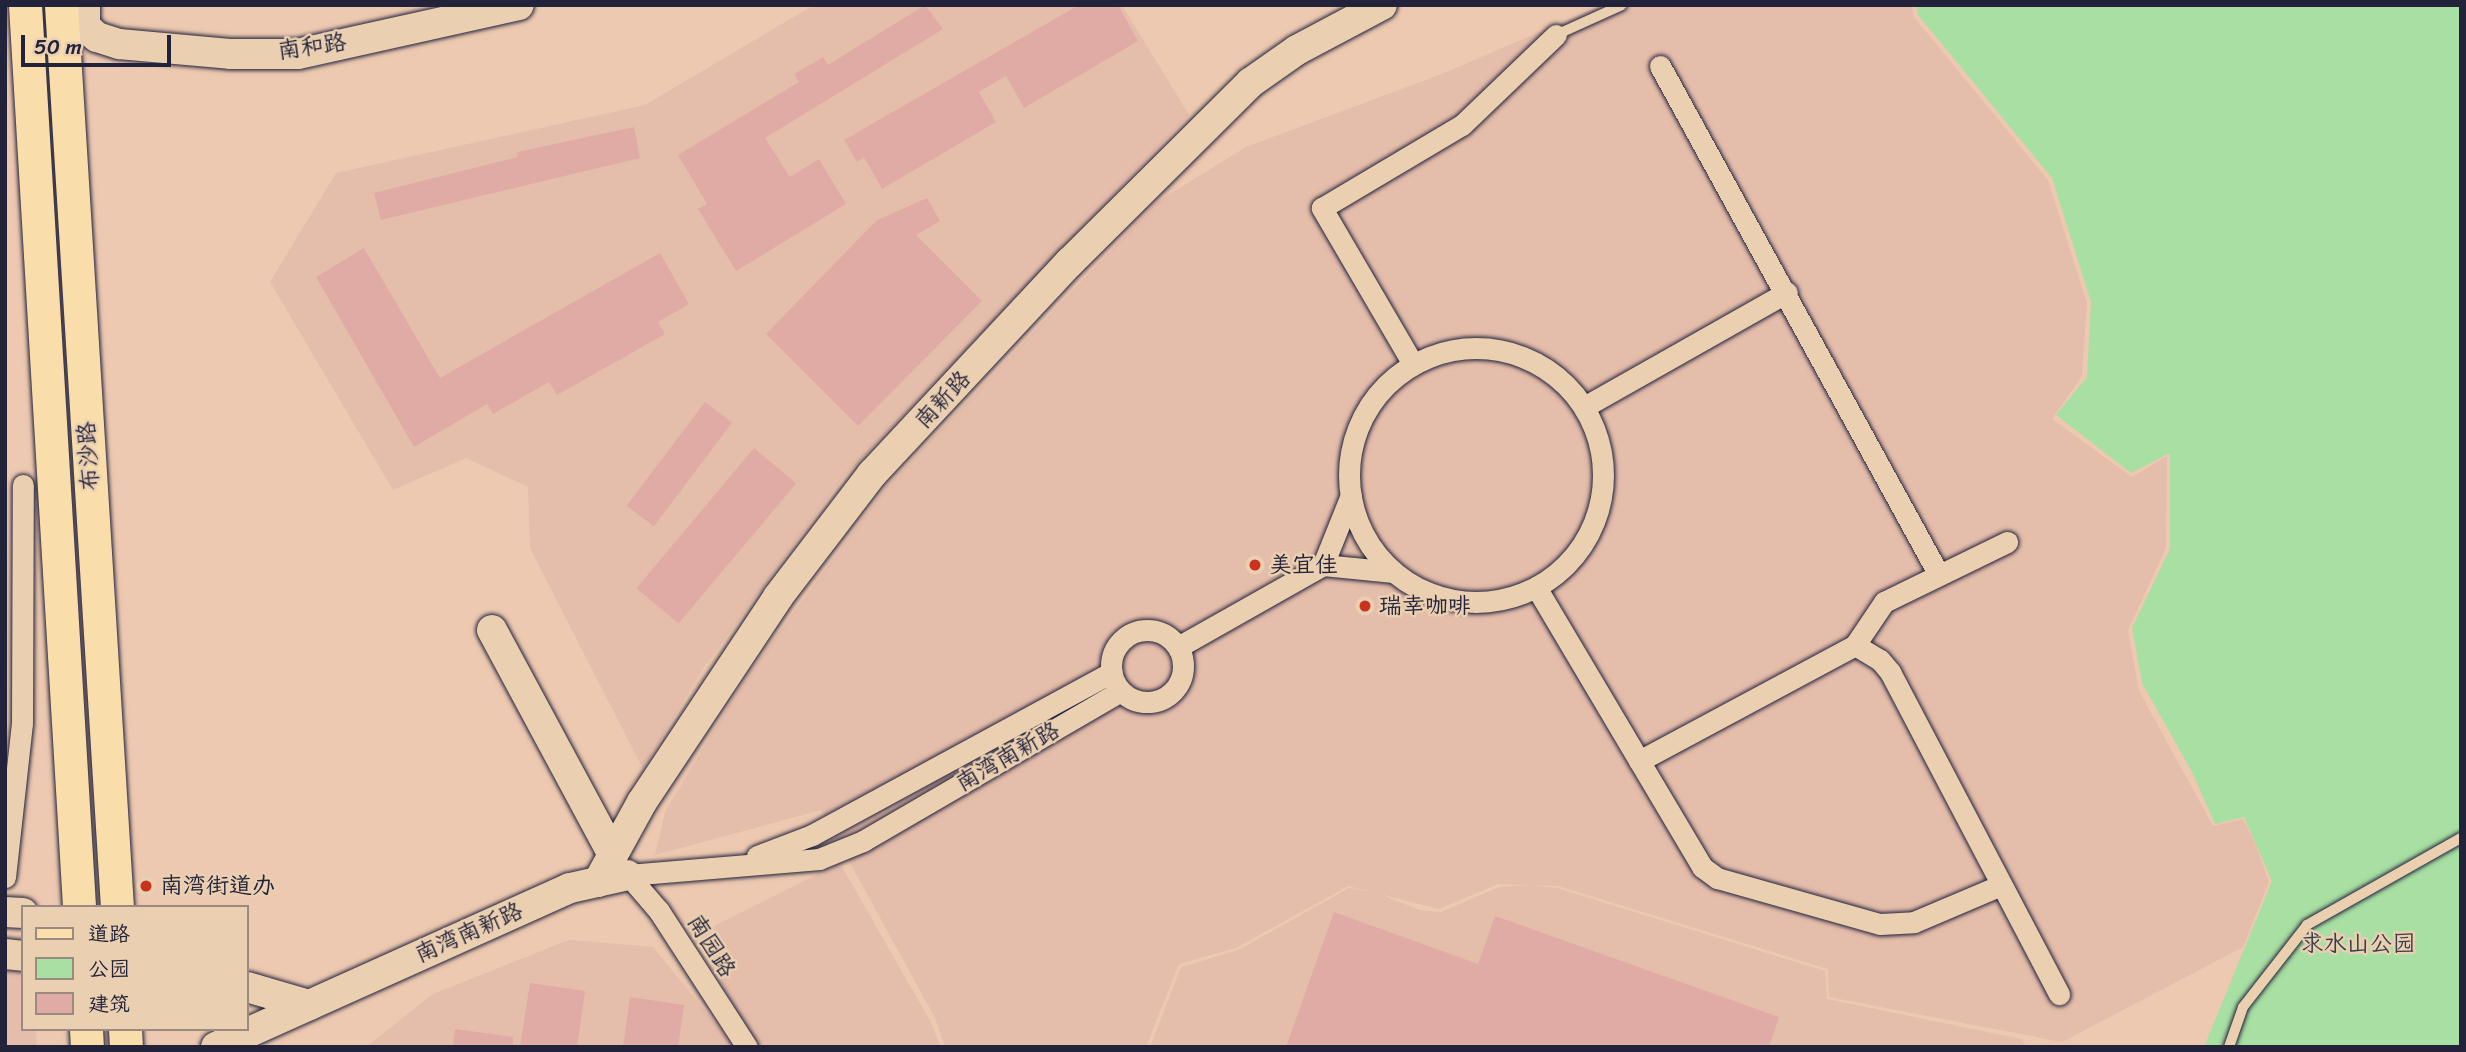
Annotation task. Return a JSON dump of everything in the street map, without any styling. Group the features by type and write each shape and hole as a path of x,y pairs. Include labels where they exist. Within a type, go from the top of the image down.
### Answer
{"main road":[{"name":"布沙路","path":"24,5 27,483 79,905"},
{"name":"布沙路","path":"61,5 117,905"}],"street":[{"name":"南和路","path":"85,5 85,26 108,41 244,54 298,54 519,5"},
{"name":"南新路","path":"621,865 642,802 778,597 872,474 1070,262 1250,83 1297,50 1382,5"},
{"path":"1413,364 1322,208 1462,125 1556,35"},
{"path":"1660,66 1787,292 1939,575"},
{"path":"1584,407 1787,292"},
{"path":"1454,349 1497,349 1547,369 1584,407 1601,451 1598,512 1578,551 1536,587 1497,600 1472,602 1431,594 1394,572 1366,538 1351,494 1350,463 1360,425 1382,390 1413,364 1454,349"},
{"path":"5,877 22,723 27,483"},
{"path":"1323,565 1351,494"},
{"path":"1639,761 1855,645 1884,602 2007,542"},
{"path":"1178,647 1323,565 1394,572"},
{"path":"1536,587 1702,867 1717,878 1880,924 1914,922 2001,885"},
{"path":"492,630 621,865"},
{"path":"1151,630 1178,647 1183,670 1174,691 1163,699 1141,702 1117,682 1115,651 1131,634 1151,630"},
{"path":"1855,645 1880,660 1890,672 2059,994"},
{"name":"南湾南新路","path":"734,864 812,835 1117,682"},
{"name":"南湾南新路","path":"216,1047 570,888 598,883 621,865 734,864 820,859 863,841 1117,682"},
{"name":"南园路","path":"621,865 659,911 747,1047"},
{"path":"257,988 309,1005"}],"lane":[{"path":"1556,35 1622,5"},
{"path":"2229,1047 2243,1007 2307,925 2461,838"}],"shaded area":[{"path":"814,5 1122,5 1189,115 842,479 702,670 643,769 530,548 528,487 466,458 393,490 270,282 336,173 645,105"},
{"path":"1602,5 1912,5 1914,17 2048,180 2087,303 2082,376 2052,419 2132,477 2167,456 2166,548 2128,630 2139,691 2213,826 2243,819 2255,843 2269,882 2243,947 2062,1042 1829,997 1828,969 1558,886 1498,884 1439,909 1348,886 1236,948 1179,964 1146,1047 945,1047 935,1018 821,810 655,855 665,812 744,680 886,487 1157,202 1246,147 1442,74"},
{"path":"840,863 930,1021 941,1047 759,1047 745,1031 698,934"},
{"path":"1530,885 1557,888 1825,971 1827,999 2021,1039 2027,1047 1150,1047 1181,967 1238,950 1349,888 1377,893 1420,910 1441,912 1499,887"},
{"path":"569,940 653,947 735,1047 366,1047 433,994"},
{"path":"5,971 21,972 21,1031 36,1031 37,1047 5,1047"}],"green space":[{"name":"求水山公园","path":"1916,5 2461,5 2461,1047 2204,1047 2272,881 2244,817 2215,824 2192,772 2142,683 2132,628 2170,549 2170,453 2131,473 2056,415 2087,377 2091,302 2052,178 1918,15"}],"building":[{"path":"925,5 943,29 765,138 790,177 819,159 846,204 736,271 698,209 707,204 678,155 799,82 794,74 823,57 828,65"},
{"path":"1079,5 1118,5 1138,41 1024,108 1006,76 979,92 996,122 882,189 864,157 857,162 844,140"},
{"path":"634,127 640,158 381,220 374,193 518,157 517,152"},
{"path":"927,198 940,221 916,235 982,301 858,426 766,334 877,220"},
{"path":"364,248 440,378 660,253 689,304 658,322 665,334 557,395 549,382 493,414 487,404 414,447 316,277"},
{"path":"705,402 732,422 654,526 627,506"},
{"path":"754,448 796,483 679,624 636,588"},
{"path":"1334,912 1478,964 1495,916 1779,1017 1769,1047 1286,1047"},
{"path":"530,983 585,991 577,1047 520,1047"},
{"path":"630,997 684,1005 678,1047 623,1047"},
{"path":"455,1029 513,1037 513,1047 453,1047"}],"place":[{"name":"美宜佳","path":"1255,565"},
{"name":"瑞幸咖啡","path":"1365,606"},
{"name":"南湾街道办","path":"146,886"}]}
